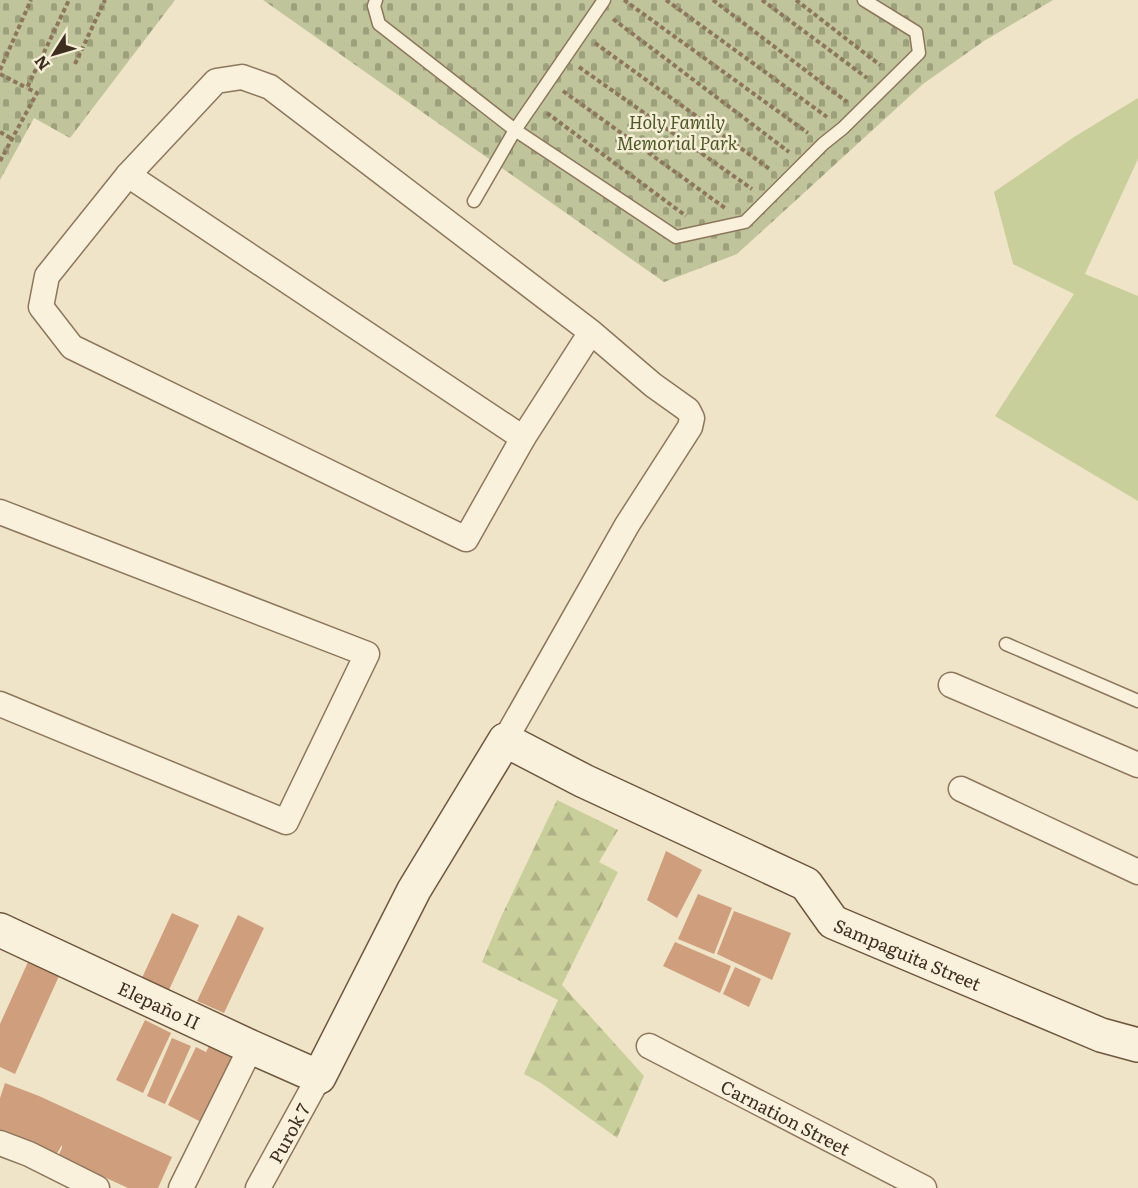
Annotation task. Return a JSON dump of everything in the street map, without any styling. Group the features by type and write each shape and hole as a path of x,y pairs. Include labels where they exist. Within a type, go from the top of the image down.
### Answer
{"street":[{"path":"319,1077 414,890 505,740 627,525 690,427 692,418 688,410 653,385 591,332 270,87 242,77 216,81 128,175 47,276 41,308 72,347 466,539 523,438 591,332"},
{"path":"128,175 523,438"},
{"path":"0,512 367,654 286,822 0,704"},
{"path":"951,685 1138,765"},
{"name":"Sampaguita Street","path":"505,740 584,781 806,884 833,922 1101,1035 1138,1045"},
{"path":"961,789 1138,872"},
{"name":"Elepaño II","path":"0,930 319,1077"},
{"name":"Carnation Street","path":"649,1046 924,1188"},
{"path":"181,1188 251,1047"},
{"name":"Purok 7","path":"258,1188 319,1077"},
{"path":"0,1143 29,1154 97,1188"}],"lane":[{"path":"376,0 374,6 379,24 515,130 676,237 745,222 919,53 916,32 864,0"},
{"path":"474,201 515,130 601,4"},
{"path":"1006,644 1138,701"}],"path":[{"path":"0,160 38,93 0,72 31,0"},
{"path":"27,88 69,0"},
{"path":"75,64 105,0"},
{"path":"624,0 823,144"},
{"path":"666,0 843,128"},
{"path":"713,0 860,111"},
{"path":"762,0 882,89"},
{"path":"796,0 895,77"},
{"path":"601,4 804,163"},
{"path":"581,33 786,181"},
{"path":"565,56 767,200"},
{"path":"549,80 745,222"},
{"path":"533,103 706,230"},
{"path":"0,132 12,139"}],"green space":[{"path":"0,0 175,0 70,138 34,118 0,180"},
{"name":"Holy Family Memorial Park","path":"263,0 1053,0 984,41 923,84 737,254 664,282"},
{"path":"1138,98 1138,159 1085,274 1138,296 1138,501 995,416 1074,294 1013,264 994,192 1074,137"},
{"path":"557,800 618,830 599,862 618,872 562,985 644,1076 617,1138 541,1083 524,1074 558,1000 482,962"}],"building":[{"path":"666,851 702,870 677,918 647,900"},
{"path":"698,894 732,908 714,954 678,939"},
{"path":"734,911 791,933 772,980 717,954"},
{"path":"172,913 199,925 168,992 141,980"},
{"path":"238,915 264,928 224,1013 197,1001"},
{"path":"675,942 731,966 720,993 663,966"},
{"path":"28,962 59,976 15,1074 0,1067 0,1024"},
{"path":"735,967 761,979 749,1007 723,994"},
{"path":"145,1020 171,1033 143,1093 116,1080"},
{"path":"172,1038 191,1046 165,1104 147,1096"},
{"path":"209,1046 232,1057 201,1122 168,1105 196,1047 206,1052"},
{"path":"5,1083 39,1096 172,1157 158,1188 128,1188 58,1156 62,1145 56,1155 0,1135 0,1098"}]}
